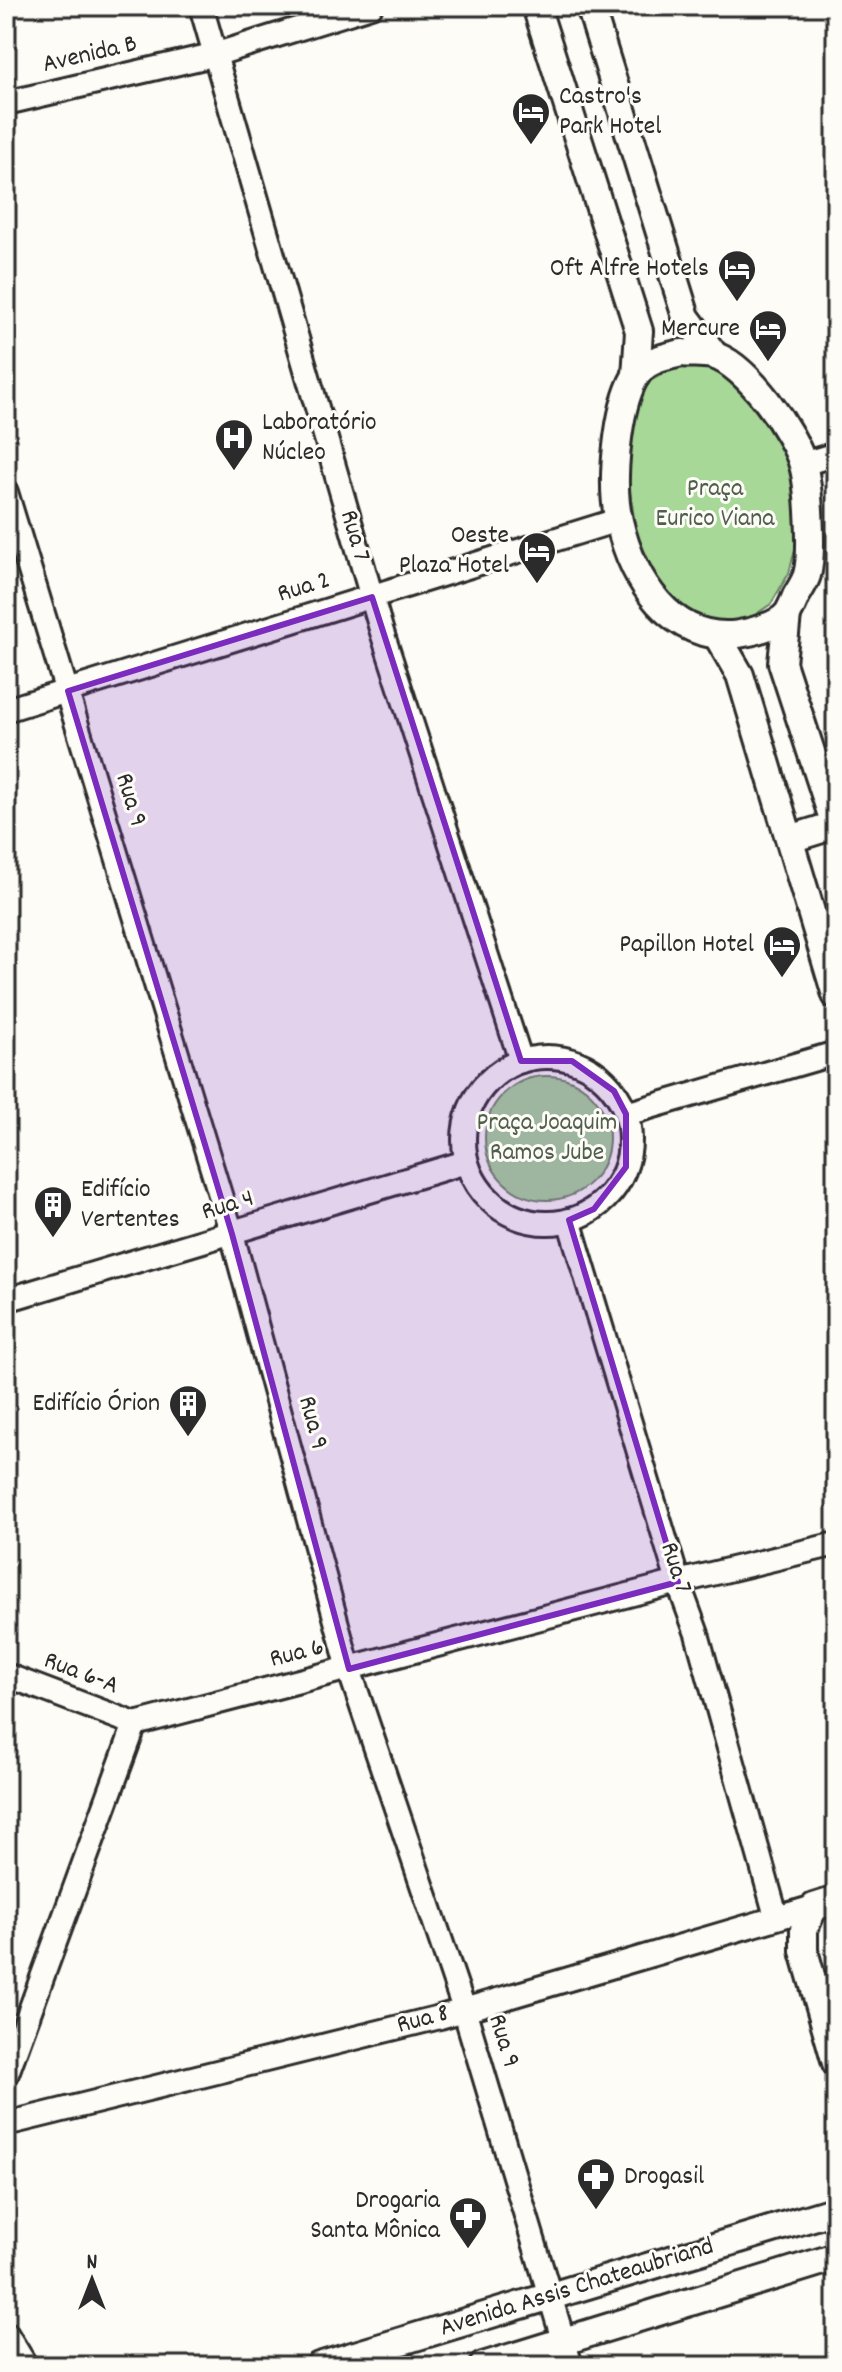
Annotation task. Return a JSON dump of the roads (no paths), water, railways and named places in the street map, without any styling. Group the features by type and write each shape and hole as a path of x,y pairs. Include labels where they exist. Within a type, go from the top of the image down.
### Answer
{"main road":[{"path":"536,6 639,331 636,376 621,417 616,465 618,520 641,582 657,603 674,617 718,637 752,632 787,615"},
{"path":"590,6 686,317 715,356 760,390 803,464 809,514 807,574 787,615 782,663 836,827 790,839"},
{"path":"636,376 655,359 682,353 715,356"},
{"path":"718,637 740,675 836,995"},
{"path":"825,1903 804,1929 804,1951 836,2063"},
{"name":"Avenida Assis Chateaubriand","path":"319,2366 836,2210"},
{"name":"Avenida Assis Chateaubriand","path":"483,2366 568,2354 836,2257"}],"street":[{"name":"Rua 7","path":"201,6 372,597 521,1061"},
{"name":"Avenida B","path":"6,103 217,54 371,6"},
{"path":"803,464 836,454"},
{"name":"Rua 9","path":"6,492 232,1234 349,1669 464,2009 568,2354"},
{"name":"Rua 2","path":"6,710 618,520"},
{"path":"626,1114 836,1053"},
{"path":"547,1057 572,1061 596,1073 614,1091 626,1114 631,1141 626,1167 613,1191 594,1209 569,1220 543,1223 517,1218 495,1205 477,1186 466,1162 463,1137 474,1101 480,1090 498,1073 521,1061 547,1057"},
{"name":"Rua 4","path":"6,1300 466,1162"},
{"name":"Rua 7","path":"569,1220 678,1582 697,1634 776,1916"},
{"name":"Rua 6","path":"135,1724 678,1582 836,1544"},
{"name":"Rua 6-A","path":"6,1675 135,1724"},
{"path":"6,2076 135,1724"},
{"name":"Rua 8","path":"6,2124 464,2009 825,1903"},
{"path":"6,2333 26,2366"}],"place":[{"name":"Castro's Park Hotel","path":"531,146"},
{"name":"Oft Alfre Hotels","path":"737,303"},
{"name":"Mercure","path":"768,363"},
{"name":"Laboratório Núcleo","path":"234,472"},
{"name":"Oeste Plaza Hotel","path":"537,585"},
{"name":"Papillon Hotel","path":"782,979"},
{"name":"Edifício Vertentes","path":"53,1239"},
{"name":"Edifício Órion","path":"188,1438"},
{"name":"Drogasil","path":"596,2211"},
{"name":"Drogaria Santa Mônica","path":"468,2250"}],"park label":[{"name":"Praça Eurico Viana","path":"715,504"},
{"name":"Praça Joaquim Ramos Jube","path":"547,1138"}]}
